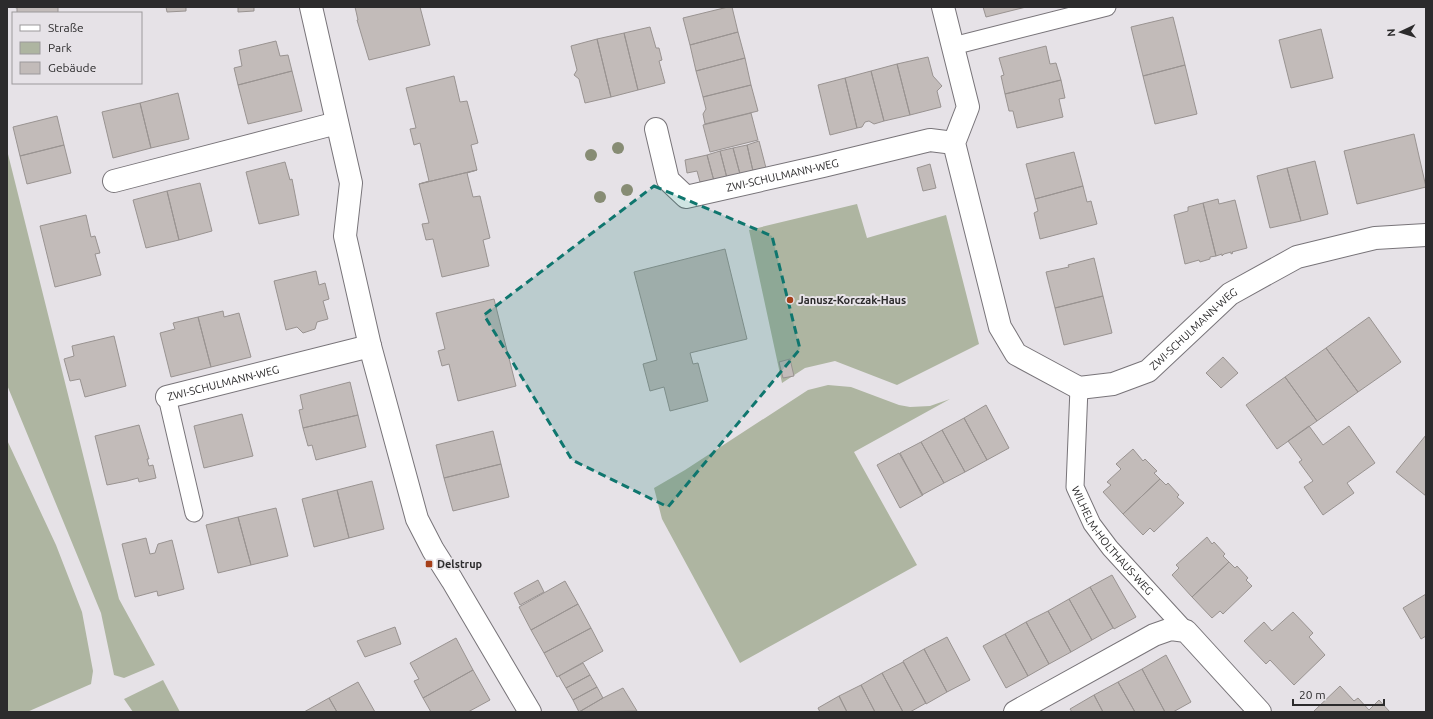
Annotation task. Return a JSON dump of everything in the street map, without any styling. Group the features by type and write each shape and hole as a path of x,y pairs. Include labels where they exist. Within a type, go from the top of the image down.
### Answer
{"street":[{"path":"311,7 351,183 344,236 370,346 417,519 433,550 530,712"},
{"path":"943,7 968,107 954,143 1000,328 1016,354 1079,388"},
{"path":"114,181 337,124"},
{"name":"ZWI-SCHULMANN-WEG","path":"656,129 668,180 686,197 930,140 954,143"},
{"name":"ZWI-SCHULMANN-WEG","path":"1079,388 1113,384 1148,371 1230,294 1297,257 1375,238 1426,235"},
{"name":"ZWI-SCHULMANN-WEG","path":"167,397 370,346"},
{"path":"1016,712 1154,635 1171,629 1186,632"},
{"name":"WILHELM-HOLTHAUS-WEG","path":"1186,632 1260,712"}],"lane":[{"path":"953,46 1107,7"},
{"name":"WILHELM-HOLTHAUS-WEG","path":"1079,388 1075,487 1092,524 1110,548 1186,632"},
{"name":"ZWI-SCHULMANN-WEG","path":"167,397 194,513"}],"highlighted area":[{"path":"654,186 772,236 800,349 668,507 572,460 484,315"}],"green space":[{"path":"7,150 119,599 155,665 124,678 114,675 101,613 7,385"},
{"path":"857,204 867,238 946,215 979,344 897,385 835,361 805,368 782,383 749,230"},
{"path":"828,385 851,387 899,405 910,407 930,406 950,399 854,452 917,565 740,663 662,519 654,488 685,470 808,390"},
{"path":"7,440 56,545 82,612 93,671 91,684 27,712 7,712"},
{"path":"163,680 180,712 133,712 124,699"}],"building":[{"path":"13,7 58,7 58,12 17,12 17,8"},
{"path":"166,7 186,7 186,11 167,12"},
{"path":"238,7 254,7 254,11 238,12"},
{"path":"355,7 420,7 430,45 369,60 357,20"},
{"path":"732,7 738,32 690,45 683,18"},
{"path":"983,7 1026,7 986,17"},
{"path":"1173,17 1185,65 1143,76 1131,27"},
{"path":"650,27 656,48 659,48 662,60 659,61 665,83 638,90 624,33"},
{"path":"1321,29 1333,78 1291,88 1279,40"},
{"path":"738,32 745,58 696,71 690,45"},
{"path":"624,33 638,90 611,97 597,39"},
{"path":"597,39 611,97 585,103 579,79 574,75 577,70 571,46"},
{"path":"276,41 280,56 288,55 292,71 238,85 234,68 242,66 239,50"},
{"path":"1046,46 1050,64 1056,63 1061,80 1005,94 1001,76 1004,75 999,58"},
{"path":"928,57 933,76 942,86 937,91 941,107 910,115 897,64"},
{"path":"745,58 751,85 703,97 696,71"},
{"path":"897,64 910,115 884,121 871,71"},
{"path":"1185,65 1197,114 1155,124 1143,76"},
{"path":"292,71 302,111 248,124 238,85"},
{"path":"871,71 884,121 874,124 869,121 865,122 862,127 857,128 845,78"},
{"path":"454,76 460,102 467,101 478,143 471,145 477,170 419,184 429,181 420,143 414,145 410,129 416,128 406,88"},
{"path":"845,78 857,128 830,135 818,85"},
{"path":"1061,80 1065,98 1059,99 1063,117 1017,128 1013,111 1009,111 1005,94"},
{"path":"751,85 758,111 705,124 703,114 706,109 703,97"},
{"path":"178,93 189,139 151,148 140,103"},
{"path":"140,103 151,148 113,158 102,112"},
{"path":"751,113 758,140 710,152 703,125"},
{"path":"57,116 64,145 20,156 13,127"},
{"path":"1414,134 1426,187 1357,204 1344,151"},
{"path":"759,141 766,168 753,171 747,145"},
{"path":"64,145 71,173 27,184 20,156"},
{"path":"747,145 753,171 740,174 733,148"},
{"path":"733,148 740,174 727,178 720,151"},
{"path":"720,151 727,178 714,181 707,155"},
{"path":"1074,152 1083,186 1035,199 1026,164"},
{"path":"707,155 714,181 700,182 697,171 687,173 685,160"},
{"path":"1315,161 1328,214 1301,221 1287,168"},
{"path":"285,162 290,180 292,179 299,215 259,224 246,172"},
{"path":"930,164 936,188 923,191 917,168"},
{"path":"1287,168 1301,221 1270,228 1257,176"},
{"path":"477,170 467,173 473,197 480,196 490,238 483,240 489,266 442,277 433,239 426,240 422,224 429,223 419,184"},
{"path":"200,183 212,231 179,240 167,191"},
{"path":"1083,186 1087,202 1091,201 1097,224 1040,239 1034,213 1038,211 1035,199"},
{"path":"167,191 179,240 146,248 133,200"},
{"path":"1218,199 1219,204 1235,200 1247,248 1232,252 1233,253 1231,254 1231,252 1224,254 1222,256 1222,254 1216,256 1203,203"},
{"path":"1203,203 1216,256 1200,262 1199,260 1185,264 1174,215 1188,211 1188,207"},
{"path":"86,215 91,237 95,236 100,253 95,254 101,275 55,287 40,226"},
{"path":"725,249 747,339 690,353 693,364 698,363 708,401 670,411 664,387 650,391 643,364 657,360 634,272"},
{"path":"1094,258 1103,296 1055,308 1046,272 1069,267 1068,265"},
{"path":"316,271 319,285 325,283 329,299 323,301 328,319 317,322 315,329 303,333 297,327 286,330 274,281"},
{"path":"1103,296 1112,333 1064,345 1055,308"},
{"path":"494,299 516,386 458,401 449,364 442,366 438,351 445,349 436,313"},
{"path":"223,311 224,317 239,313 251,357 211,367 198,317"},
{"path":"198,317 211,367 171,377 160,333 175,329 173,323"},
{"path":"1369,317 1401,362 1358,392 1326,348"},
{"path":"114,336 126,386 85,397 80,379 70,381 64,359 74,356 72,346"},
{"path":"1326,348 1358,392 1317,421 1285,377"},
{"path":"1223,357 1238,373 1221,388 1206,373"},
{"path":"790,359 794,376 783,378 779,362"},
{"path":"1285,377 1317,421 1277,449 1246,405"},
{"path":"350,382 358,415 303,428 299,410 303,409 300,395"},
{"path":"986,405 1009,448 987,460 964,418"},
{"path":"242,414 253,456 204,468 194,426"},
{"path":"358,415 366,447 316,460 312,445 308,446 303,428"},
{"path":"964,418 987,460 965,472 942,430"},
{"path":"139,425 149,459 147,459 149,466 153,465 156,478 139,482 138,478 107,485 95,436"},
{"path":"1309,426 1323,445 1349,426 1375,463 1347,483 1354,493 1323,515 1304,487 1313,481 1299,462 1302,460 1288,441"},
{"path":"942,430 965,472 944,483 921,442"},
{"path":"493,431 501,464 444,478 436,445"},
{"path":"1426,435 1426,496 1396,472"},
{"path":"921,442 944,483 922,495 900,453"},
{"path":"1133,449 1143,461 1145,459 1157,471 1154,473 1160,479 1123,514 1103,492 1111,485 1107,482 1121,469 1116,464"},
{"path":"899,453 923,495 900,508 877,465"},
{"path":"501,464 509,497 453,511 444,478"},
{"path":"1160,479 1166,485 1168,483 1179,495 1177,497 1184,503 1154,532 1150,528 1143,535 1123,514"},
{"path":"372,481 384,529 349,538 337,490"},
{"path":"337,490 349,538 314,547 302,499"},
{"path":"276,508 288,556 251,565 238,517"},
{"path":"238,517 251,565 218,573 206,525"},
{"path":"1207,537 1212,544 1214,542 1225,554 1223,556 1229,562 1192,597 1172,575 1179,568 1176,565"},
{"path":"146,538 150,554 155,553 158,544 172,540 184,589 158,596 157,591 135,597 122,544"},
{"path":"1229,562 1235,568 1237,566 1248,578 1246,580 1252,586 1223,614 1220,611 1212,618 1192,597"},
{"path":"1112,575 1136,617 1114,629 1090,587"},
{"path":"538,580 544,592 520,605 514,593"},
{"path":"565,581 578,604 531,630 519,607"},
{"path":"1090,587 1113,628 1092,640 1069,599"},
{"path":"1426,594 1426,636 1421,639 1403,608"},
{"path":"1069,599 1092,640 1071,652 1048,611"},
{"path":"578,604 591,628 544,653 531,630"},
{"path":"1048,611 1071,652 1049,664 1026,622"},
{"path":"1293,612 1313,633 1309,637 1325,655 1294,685 1270,660 1266,664 1244,641 1264,622 1272,631"},
{"path":"1026,622 1049,664 1028,676 1005,634"},
{"path":"395,627 401,644 365,657 357,641"},
{"path":"591,628 603,651 557,677 544,653"},
{"path":"1005,634 1028,676 1006,688 983,646"},
{"path":"947,637 970,680 947,692 924,649"},
{"path":"456,638 473,670 423,698 414,681 419,679 410,663"},
{"path":"924,649 947,692 926,704 903,661"},
{"path":"1166,655 1191,702 1173,712 1165,712 1142,669"},
{"path":"903,662 926,703 910,712 903,712 882,673"},
{"path":"583,663 590,675 566,688 559,676"},
{"path":"1142,669 1165,712 1135,712 1118,682"},
{"path":"473,670 490,700 468,712 431,712 423,698"},
{"path":"882,673 903,712 875,712 861,685"},
{"path":"590,675 597,687 573,700 566,688"},
{"path":"358,682 375,712 337,712 329,698"},
{"path":"1118,682 1135,712 1103,712 1094,695"},
{"path":"861,685 875,712 847,712 839,696"},
{"path":"1340,686 1354,701 1358,698 1369,710 1379,700 1390,712 1313,712"},
{"path":"597,687 603,698 579,712 573,700"},
{"path":"623,688 637,711 579,712 603,698"},
{"path":"1094,695 1103,712 1072,712 1070,709"},
{"path":"839,696 847,712 820,712 818,708"},
{"path":"329,698 337,712 304,712"}],"place":[{"name":"Janusz-Korczak-Haus","path":"790,300"},
{"name":"Delstrup","path":"429,564"}]}
